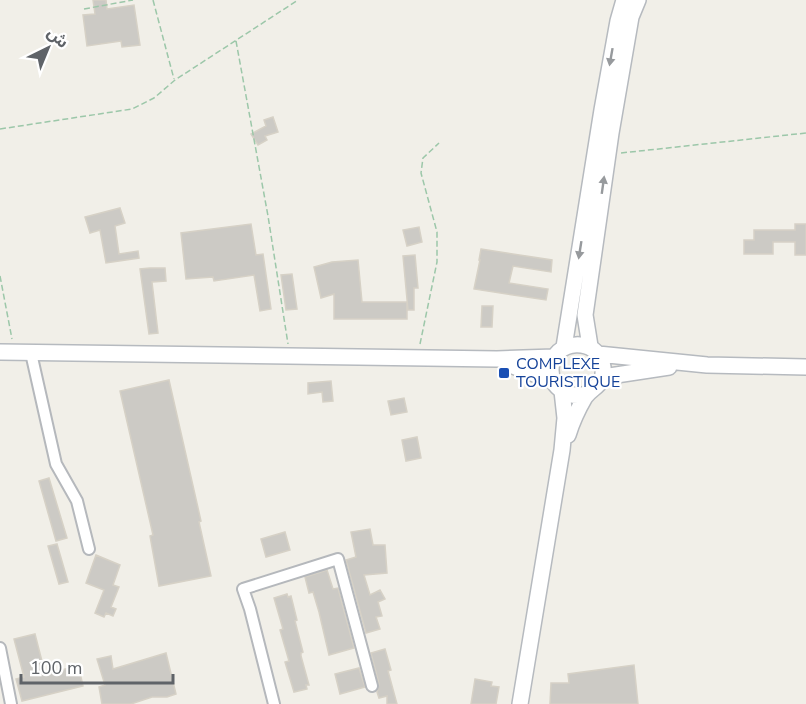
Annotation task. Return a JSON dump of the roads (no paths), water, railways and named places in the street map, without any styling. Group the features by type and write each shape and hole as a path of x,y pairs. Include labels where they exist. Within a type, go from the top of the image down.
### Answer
{"main road":[{"path":"520,704 562,450 565,418 551,366 559,352 618,21 624,0"},
{"path":"497,359 558,386 573,396 587,394 596,389 603,377 603,366 594,350 585,315 608,153 631,17 638,0"},
{"path":"6,352 497,359 559,352 575,344 594,350 690,364 806,367"},
{"path":"603,377 690,364"},
{"path":"562,450 587,394"}],"street":[{"path":"31,353 56,464 77,501 89,549"},
{"path":"274,704 243,589 338,560 372,686"},
{"path":"0,648 11,704"}],"place":[{"name":"COMPLEXE TOURISTIQUE","path":"504,373"}]}
